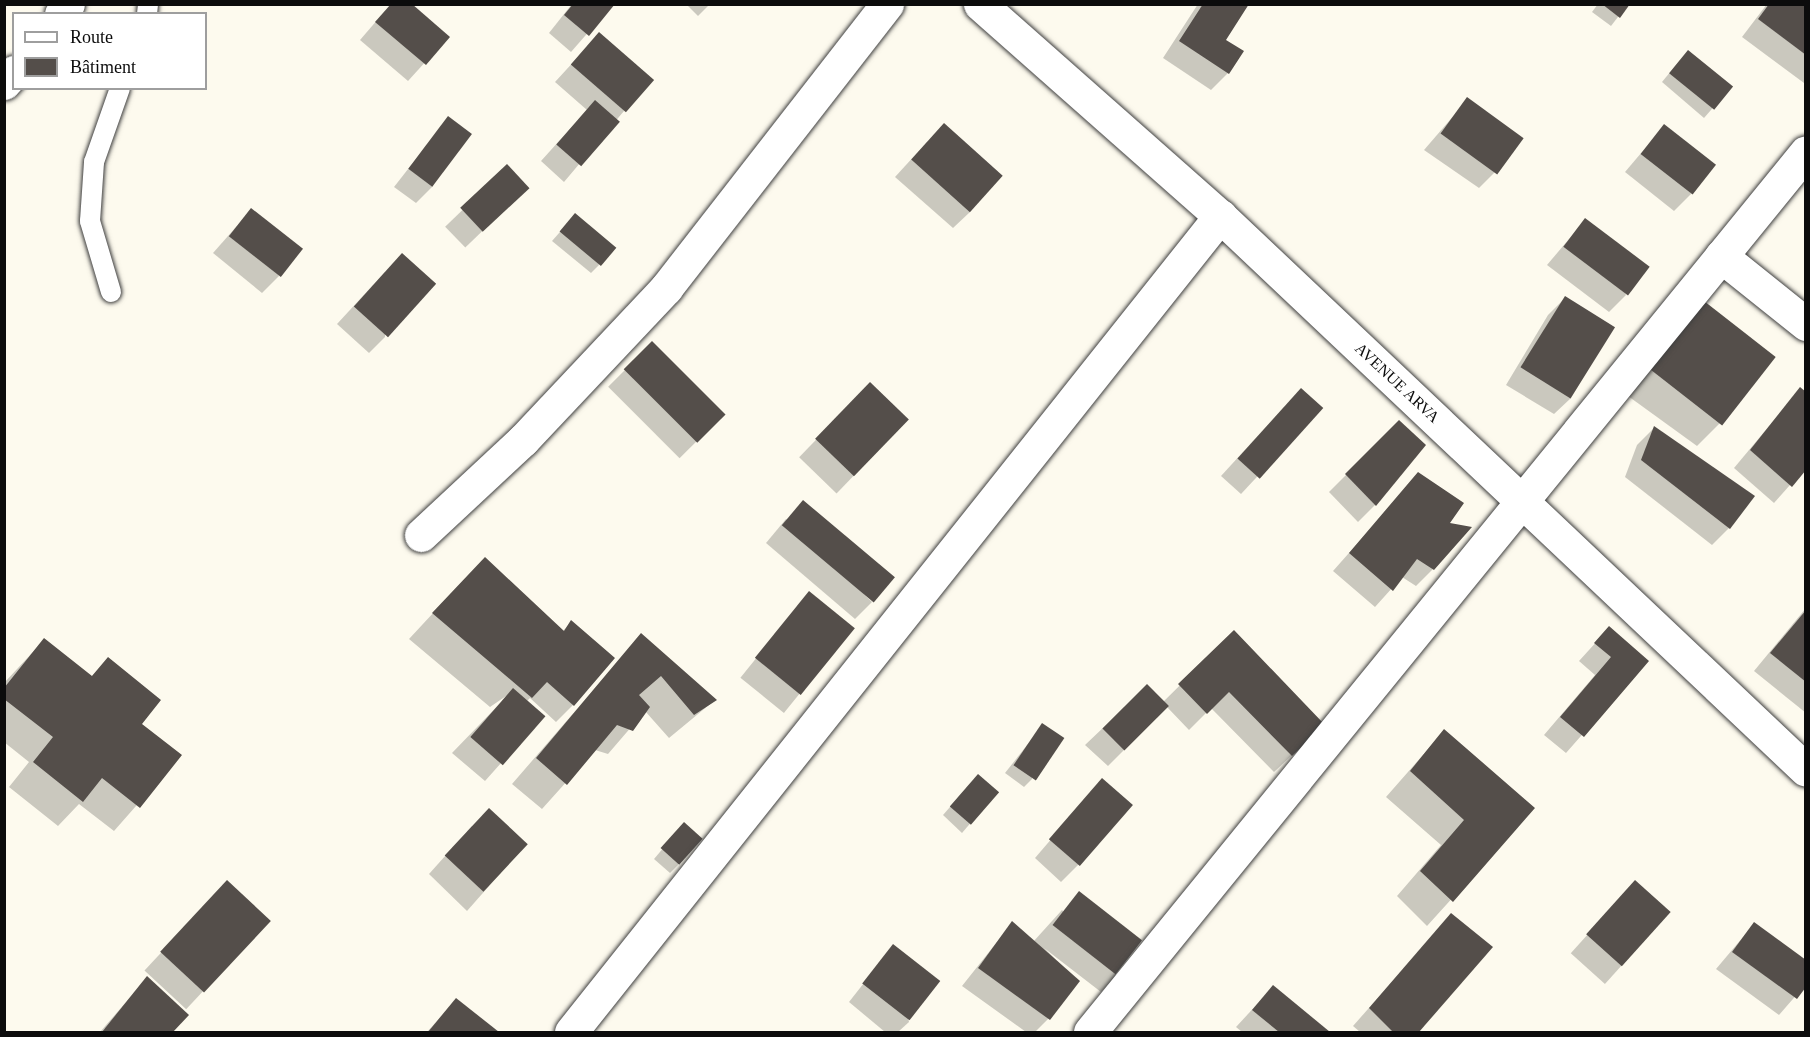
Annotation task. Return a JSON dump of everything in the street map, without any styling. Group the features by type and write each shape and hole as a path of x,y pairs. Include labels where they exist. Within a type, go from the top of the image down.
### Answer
{"street":[{"path":"421,535 523,440 666,288 887,4"},
{"name":"AVENUE ARVA","path":"980,4 1220,216 1806,770"},
{"path":"1090,1032 1806,152"},
{"path":"572,1032 1220,216"},
{"path":"1721,256 1806,324"}],"lane":[{"path":"111,292 90,221 94,162 119,90"}],"building":[{"path":"391,4 412,4 450,37 426,65 375,22"},
{"path":"573,4 615,4 589,36 564,15"},
{"path":"1203,4 1249,4 1226,40 1244,51 1229,74 1179,41"},
{"path":"1602,4 1630,4 1620,18"},
{"path":"1769,4 1806,4 1806,55 1758,19"},
{"path":"599,32 654,80 626,112 571,64"},
{"path":"1688,50 1733,87 1714,110 1669,73"},
{"path":"1467,97 1524,138 1497,175 1441,133"},
{"path":"595,100 620,122 581,166 556,145"},
{"path":"448,116 472,134 432,187 408,169"},
{"path":"944,123 1003,176 970,212 911,159"},
{"path":"1664,124 1716,165 1693,195 1641,154"},
{"path":"507,164 530,188 483,232 460,208"},
{"path":"251,208 303,249 281,277 229,236"},
{"path":"575,213 616,248 601,266 560,231"},
{"path":"1585,218 1650,267 1628,295 1563,247"},
{"path":"402,253 436,284 388,337 354,307"},
{"path":"1565,296 1615,327 1571,399 1520,367"},
{"path":"1704,301 1776,357 1722,426 1650,370"},
{"path":"652,341 726,415 697,443 624,369"},
{"path":"870,382 909,420 854,476 815,439"},
{"path":"1800,387 1806,392 1806,470 1792,487 1750,450"},
{"path":"1301,388 1323,408 1260,479 1237,459"},
{"path":"1399,420 1426,445 1376,506 1345,474"},
{"path":"1654,426 1755,496 1730,529 1641,460"},
{"path":"1418,472 1464,503 1450,523 1472,527 1434,570 1417,559 1393,591 1349,553"},
{"path":"803,500 895,577 874,602 782,525"},
{"path":"485,557 564,631 571,620 615,658 574,706 547,682 532,698 432,613"},
{"path":"809,591 855,628 801,695 755,658"},
{"path":"1806,610 1806,682 1770,653"},
{"path":"1609,626 1649,661 1584,737 1560,717 1611,657 1594,643"},
{"path":"1234,630 1325,725 1292,756 1229,692 1207,714 1178,684"},
{"path":"641,633 717,700 694,715 661,676 639,695 650,707 633,731 617,725 567,785 536,758"},
{"path":"44,638 92,676 108,657 161,700 142,724 182,755 140,808 102,778 83,802 33,762 53,737 4,699 4,688"},
{"path":"1147,684 1169,706 1124,750 1102,729"},
{"path":"513,688 545,716 503,765 470,737"},
{"path":"1042,723 1064,738 1036,780 1013,765"},
{"path":"1444,729 1535,808 1453,902 1420,871 1464,820 1410,771"},
{"path":"978,774 999,792 971,825 950,806"},
{"path":"1102,778 1133,805 1080,866 1049,839"},
{"path":"489,808 528,844 483,892 445,856"},
{"path":"684,822 703,839 679,865 661,848"},
{"path":"227,880 271,921 204,993 160,952"},
{"path":"1635,880 1671,912 1622,966 1586,934"},
{"path":"1079,891 1142,940 1116,974 1053,925"},
{"path":"1451,913 1493,947 1419,1032 1393,1032 1369,1008"},
{"path":"1012,921 1080,981 1050,1020 978,968"},
{"path":"1754,922 1806,960 1806,987 1797,999 1732,952"},
{"path":"893,944 940,981 909,1020 862,983"},
{"path":"147,976 189,1015 173,1032 102,1032"},
{"path":"1273,985 1330,1032 1279,1032 1252,1010"},
{"path":"456,998 499,1032 428,1032"}]}
